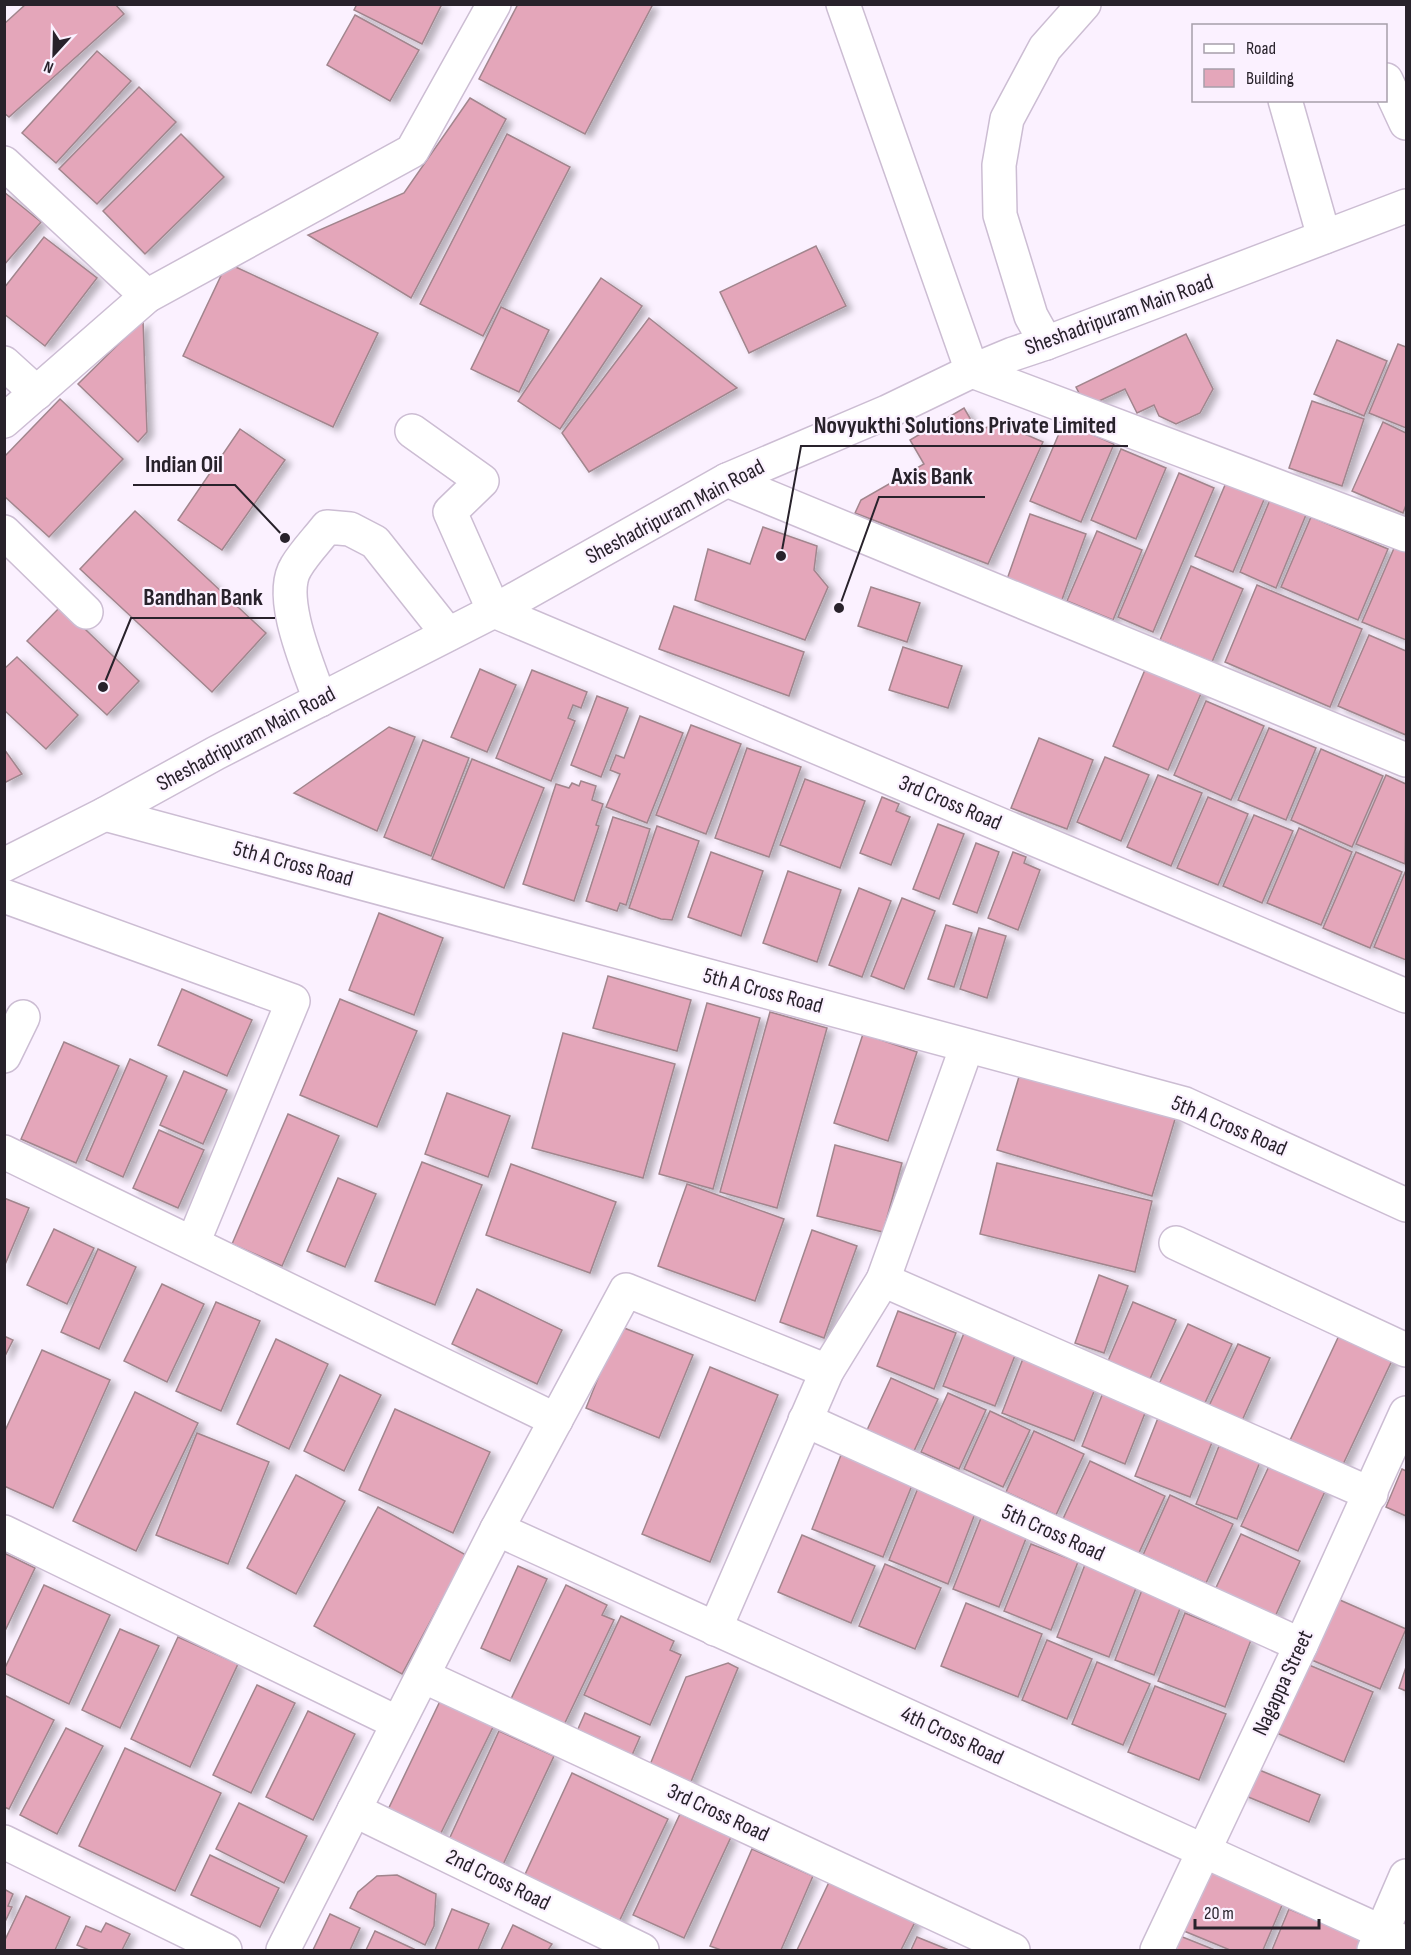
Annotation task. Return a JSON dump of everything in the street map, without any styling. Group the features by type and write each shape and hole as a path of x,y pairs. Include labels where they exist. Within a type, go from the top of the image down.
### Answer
{"street":[{"path":"4,421 147,296 412,151 494,4"},
{"path":"843,4 972,371 1407,535"},
{"path":"1046,343 1031,316 1000,215 999,165 1006,119 1045,48 1084,4"},
{"path":"1387,82 1407,123"},
{"path":"1287,102 1324,237"},
{"path":"4,163 147,296"},
{"name":"Sheshadripuram Main Road","path":"4,865 105,814 216,753 494,611 727,480 887,412 1012,354 1407,206"},
{"path":"4,363 37,393"},
{"path":"412,431 482,481 450,512 494,611"},
{"path":"727,480 1407,760"},
{"path":"320,700 291,615 290,583 295,568 327,527 350,528 375,542 448,634"},
{"path":"4,532 86,612"},
{"name":"3rd Cross Road","path":"494,611 1407,996"},
{"name":"5th A Cross Road","path":"105,814 1185,1104 1407,1205"},
{"path":"4,896 293,1001 193,1243"},
{"path":"4,1056 23,1017"},
{"path":"715,1629 827,1371 883,1280 967,1046"},
{"path":"4,1152 556,1420"},
{"path":"1176,1243 1407,1350"},
{"path":"883,1280 1371,1494"},
{"path":"283,1950 497,1529 626,1290 827,1371"},
{"name":"Nagappa Street","path":"1157,1950 1301,1645 1407,1413"},
{"name":"5th Cross Road","path":"805,1420 1301,1645"},
{"name":"4th Cross Road","path":"497,1529 1204,1851 1387,1942"},
{"path":"4,1532 398,1723"},
{"name":"3rd Cross Road","path":"423,1676 1013,1950"},
{"name":"2nd Cross Road","path":"354,1810 642,1950"},
{"path":"4,1842 225,1950"},
{"path":"1387,1942 1407,1876"}],"building":[{"path":"26,4 115,4 124,14 9,117 4,113 4,24"},
{"path":"357,4 442,4 422,44 354,10"},
{"path":"518,4 649,4 652,6 585,134 479,79"},
{"path":"355,15 419,50 390,101 327,65"},
{"path":"97,51 131,81 56,163 22,133"},
{"path":"139,87 176,122 97,204 59,169"},
{"path":"470,98 506,119 411,298 308,235 404,193"},
{"path":"181,134 224,177 145,254 103,211"},
{"path":"507,134 570,167 483,336 420,304"},
{"path":"4,192 41,222 4,265"},
{"path":"44,237 97,278 45,346 4,314 4,288"},
{"path":"816,246 846,306 749,353 720,292"},
{"path":"227,263 378,333 333,427 183,356"},
{"path":"601,278 642,306 560,429 518,401"},
{"path":"501,307 549,330 519,392 471,369"},
{"path":"649,318 737,388 589,472 562,433"},
{"path":"143,320 147,432 138,442 78,384"},
{"path":"1186,334 1213,389 1200,413 1176,424 1159,416 1154,405 1137,413 1125,389 1086,407 1076,387"},
{"path":"1337,340 1387,361 1364,416 1314,394"},
{"path":"1398,344 1406,347 1406,428 1369,413"},
{"path":"60,399 123,459 49,537 4,496 4,457"},
{"path":"1312,401 1364,419 1342,486 1289,468"},
{"path":"964,408 978,432 997,422 1043,442 988,564 855,513 861,500 924,464 910,440"},
{"path":"1064,422 1114,444 1081,522 1030,501"},
{"path":"1383,422 1406,433 1406,505 1403,513 1352,491"},
{"path":"240,429 285,460 222,550 178,520"},
{"path":"1121,449 1166,468 1136,539 1091,520"},
{"path":"1179,473 1214,488 1153,632 1118,617"},
{"path":"1228,478 1266,495 1233,572 1195,556"},
{"path":"1272,495 1308,510 1276,588 1240,572"},
{"path":"135,511 266,633 212,692 80,569"},
{"path":"1030,514 1086,534 1060,605 1005,585"},
{"path":"1311,517 1388,549 1358,620 1281,587"},
{"path":"763,527 817,546 814,570 828,587 805,640 695,600 708,549 750,564"},
{"path":"1097,531 1142,550 1113,620 1067,601"},
{"path":"1398,539 1406,543 1406,640 1362,622"},
{"path":"1191,566 1243,589 1212,662 1160,640"},
{"path":"1257,585 1362,629 1330,707 1225,662"},
{"path":"871,587 920,603 907,642 858,626"},
{"path":"61,606 139,681 107,715 27,641"},
{"path":"674,606 804,652 789,696 659,649"},
{"path":"1369,635 1406,651 1406,735 1338,706"},
{"path":"903,647 962,666 948,708 889,690"},
{"path":"17,657 78,715 46,749 4,710 4,669"},
{"path":"1147,665 1203,689 1168,770 1113,746"},
{"path":"480,669 516,685 487,752 451,737"},
{"path":"532,670 587,692 581,708 573,705 568,718 575,721 551,781 496,758"},
{"path":"597,696 628,708 601,777 571,765"},
{"path":"1206,701 1264,726 1231,800 1174,775"},
{"path":"640,716 683,733 647,823 606,807 620,774 610,770 616,755 624,758"},
{"path":"691,725 741,744 706,834 656,815"},
{"path":"389,727 415,737 377,831 294,793"},
{"path":"1269,728 1316,748 1286,820 1238,800"},
{"path":"1039,738 1093,760 1067,829 1011,808"},
{"path":"423,740 469,758 431,856 384,837"},
{"path":"747,748 801,767 769,857 715,838"},
{"path":"4,749 22,774 4,783"},
{"path":"1321,749 1383,776 1352,847 1291,820"},
{"path":"1105,757 1149,775 1121,841 1077,822"},
{"path":"472,759 544,788 504,888 432,859"},
{"path":"1158,775 1202,793 1171,866 1127,847"},
{"path":"1386,775 1406,784 1405,864 1356,844"},
{"path":"805,779 865,801 840,868 780,845"},
{"path":"581,781 596,786 592,800 603,804 596,825 599,826 574,901 523,884 556,784 569,788 572,783 579,786"},
{"path":"882,797 899,804 896,811 910,817 891,865 860,853"},
{"path":"1208,797 1248,814 1218,885 1177,868"},
{"path":"1254,815 1293,831 1262,903 1223,886"},
{"path":"613,817 650,829 626,905 620,903 617,911 586,901"},
{"path":"938,824 964,834 939,899 913,889"},
{"path":"657,826 699,841 672,920 661,919 629,908"},
{"path":"1299,828 1352,852 1321,925 1267,903"},
{"path":"976,843 999,852 977,913 953,904"},
{"path":"711,852 763,871 741,936 688,917"},
{"path":"1013,852 1026,857 1024,863 1040,870 1018,930 988,918"},
{"path":"1356,852 1402,872 1370,948 1323,928"},
{"path":"1406,870 1406,960 1374,947"},
{"path":"788,871 841,890 817,962 763,943"},
{"path":"859,888 891,901 862,977 829,965"},
{"path":"902,898 935,911 904,989 871,976"},
{"path":"379,913 443,938 414,1015 349,990"},
{"path":"946,925 972,933 954,987 928,979"},
{"path":"979,928 1006,936 987,998 960,989"},
{"path":"608,976 691,1000 677,1051 593,1028"},
{"path":"182,989 252,1020 227,1076 158,1045"},
{"path":"340,999 417,1031 377,1127 300,1095"},
{"path":"707,1003 760,1018 713,1189 659,1174"},
{"path":"770,1012 827,1028 777,1208 720,1192"},
{"path":"563,1033 675,1064 643,1178 532,1148"},
{"path":"863,1034 917,1052 888,1141 834,1123"},
{"path":"64,1042 119,1066 76,1163 21,1139"},
{"path":"130,1059 167,1076 123,1177 86,1160"},
{"path":"1021,1070 1176,1116 1152,1196 997,1150"},
{"path":"184,1071 227,1090 203,1144 160,1125"},
{"path":"447,1093 510,1116 488,1177 425,1154"},
{"path":"288,1114 339,1136 282,1266 232,1244"},
{"path":"159,1130 204,1150 178,1208 133,1188"},
{"path":"835,1145 902,1163 883,1232 817,1216"},
{"path":"422,1162 482,1185 435,1305 375,1281"},
{"path":"997,1163 1152,1201 1135,1272 980,1234"},
{"path":"511,1164 616,1202 590,1273 486,1235"},
{"path":"338,1178 376,1194 345,1267 307,1251"},
{"path":"687,1184 784,1219 755,1301 658,1266"},
{"path":"4,1198 29,1208 4,1267"},
{"path":"54,1229 94,1248 67,1304 27,1285"},
{"path":"812,1230 857,1246 824,1338 780,1322"},
{"path":"98,1249 136,1267 99,1349 61,1332"},
{"path":"1099,1275 1128,1286 1104,1353 1075,1343"},
{"path":"162,1284 204,1304 167,1382 124,1361"},
{"path":"477,1289 562,1330 537,1384 452,1344"},
{"path":"216,1302 260,1321 221,1411 176,1391"},
{"path":"1133,1302 1176,1320 1150,1379 1108,1361"},
{"path":"898,1311 956,1333 934,1389 877,1366"},
{"path":"1188,1324 1232,1344 1204,1405 1159,1384"},
{"path":"619,1326 693,1355 659,1438 586,1408"},
{"path":"1343,1327 1396,1352 1338,1475 1285,1451"},
{"path":"966,1328 1018,1348 995,1406 943,1386"},
{"path":"4,1336 13,1340 4,1358"},
{"path":"276,1339 328,1364 289,1449 237,1424"},
{"path":"1238,1344 1270,1358 1241,1423 1208,1408"},
{"path":"42,1350 110,1380 53,1508 4,1486 4,1433"},
{"path":"1024,1356 1097,1384 1074,1441 1002,1413"},
{"path":"710,1367 778,1395 710,1562 642,1534"},
{"path":"340,1375 381,1395 344,1471 304,1451"},
{"path":"891,1378 938,1399 914,1451 867,1430"},
{"path":"1106,1385 1149,1403 1125,1464 1082,1446"},
{"path":"135,1392 198,1423 136,1551 73,1521"},
{"path":"948,1393 986,1410 959,1469 921,1452"},
{"path":"395,1409 490,1452 453,1533 359,1490"},
{"path":"990,1411 1030,1430 1003,1487 964,1469"},
{"path":"1158,1418 1213,1440 1190,1497 1135,1476"},
{"path":"1034,1431 1084,1454 1056,1515 1006,1492"},
{"path":"197,1433 269,1462 228,1564 156,1535"},
{"path":"1219,1446 1260,1462 1237,1519 1196,1504"},
{"path":"841,1455 913,1483 883,1557 812,1529"},
{"path":"1090,1461 1165,1496 1138,1555 1062,1521"},
{"path":"1271,1462 1327,1487 1298,1551 1241,1526"},
{"path":"1402,1469 1406,1471 1406,1516 1386,1507"},
{"path":"296,1475 345,1501 296,1594 247,1568"},
{"path":"918,1488 976,1511 948,1584 889,1560"},
{"path":"1170,1495 1233,1524 1206,1583 1143,1555"},
{"path":"378,1507 466,1555 402,1674 314,1626"},
{"path":"981,1518 1027,1536 999,1607 953,1589"},
{"path":"1241,1534 1300,1561 1274,1619 1214,1592"},
{"path":"802,1535 875,1566 851,1623 778,1592"},
{"path":"1031,1544 1078,1562 1051,1630 1004,1611"},
{"path":"4,1553 35,1568 4,1633"},
{"path":"1086,1562 1138,1583 1109,1657 1057,1637"},
{"path":"885,1564 941,1588 915,1649 859,1626"},
{"path":"518,1566 547,1579 510,1661 481,1648"},
{"path":"44,1585 110,1615 69,1704 4,1673"},
{"path":"566,1585 607,1605 602,1615 614,1620 562,1729 509,1703"},
{"path":"1142,1590 1181,1606 1154,1675 1115,1660"},
{"path":"1333,1597 1406,1629 1380,1689 1307,1658"},
{"path":"966,1603 1042,1634 1018,1697 941,1666"},
{"path":"1185,1613 1251,1640 1225,1707 1158,1681"},
{"path":"621,1616 674,1641 670,1650 681,1655 650,1725 584,1695"},
{"path":"120,1629 159,1646 120,1728 82,1710"},
{"path":"178,1637 238,1664 190,1767 131,1739"},
{"path":"1047,1640 1092,1659 1067,1719 1022,1700"},
{"path":"1097,1662 1150,1684 1123,1745 1072,1724"},
{"path":"1302,1662 1373,1692 1344,1762 1272,1731"},
{"path":"728,1663 738,1668 688,1789 647,1772 686,1677"},
{"path":"1406,1667 1406,1691 1399,1688"},
{"path":"257,1685 295,1703 251,1793 213,1775"},
{"path":"1155,1686 1226,1714 1199,1780 1128,1752"},
{"path":"4,1695 54,1720 9,1809 4,1807"},
{"path":"443,1695 496,1721 436,1843 384,1818"},
{"path":"308,1711 355,1734 313,1820 266,1797"},
{"path":"585,1713 640,1737 629,1762 574,1738"},
{"path":"66,1728 103,1746 57,1834 20,1815"},
{"path":"499,1731 554,1756 500,1871 446,1846"},
{"path":"125,1748 221,1793 175,1891 79,1846"},
{"path":"1252,1767 1320,1795 1309,1822 1241,1794"},
{"path":"572,1773 668,1819 617,1926 522,1881"},
{"path":"239,1803 307,1836 284,1883 216,1849"},
{"path":"680,1814 731,1837 684,1938 633,1915"},
{"path":"752,1849 813,1876 781,1950 721,1950 710,1946"},
{"path":"210,1855 279,1888 260,1927 191,1895"},
{"path":"1209,1871 1283,1903 1263,1950 1230,1950 1184,1931"},
{"path":"397,1875 436,1894 434,1926 425,1945 350,1908 358,1892 377,1876"},
{"path":"831,1878 917,1918 901,1950 797,1950"},
{"path":"4,1889 13,1894 8,1906 12,1907 4,1924"},
{"path":"26,1896 70,1917 55,1950 4,1950 4,1942"},
{"path":"452,1909 489,1924 478,1950 435,1950"},
{"path":"1289,1909 1368,1942 1365,1950 1272,1950"},
{"path":"330,1914 360,1928 350,1950 313,1950"},
{"path":"106,1923 130,1934 122,1950 89,1950 77,1945 86,1926 101,1932"},
{"path":"513,1925 552,1944 548,1950 501,1950"},
{"path":"375,1931 416,1950 366,1950"},
{"path":"1180,1936 1215,1950 1173,1950"},
{"path":"917,1937 949,1950 911,1950"}],"place":[{"name":"Indian Oil","path":"285,538"},
{"name":"Novyukthi Solutions Private Limited","path":"781,556"},
{"name":"Axis Bank","path":"839,608"},
{"name":"Bandhan Bank","path":"103,687"}]}
